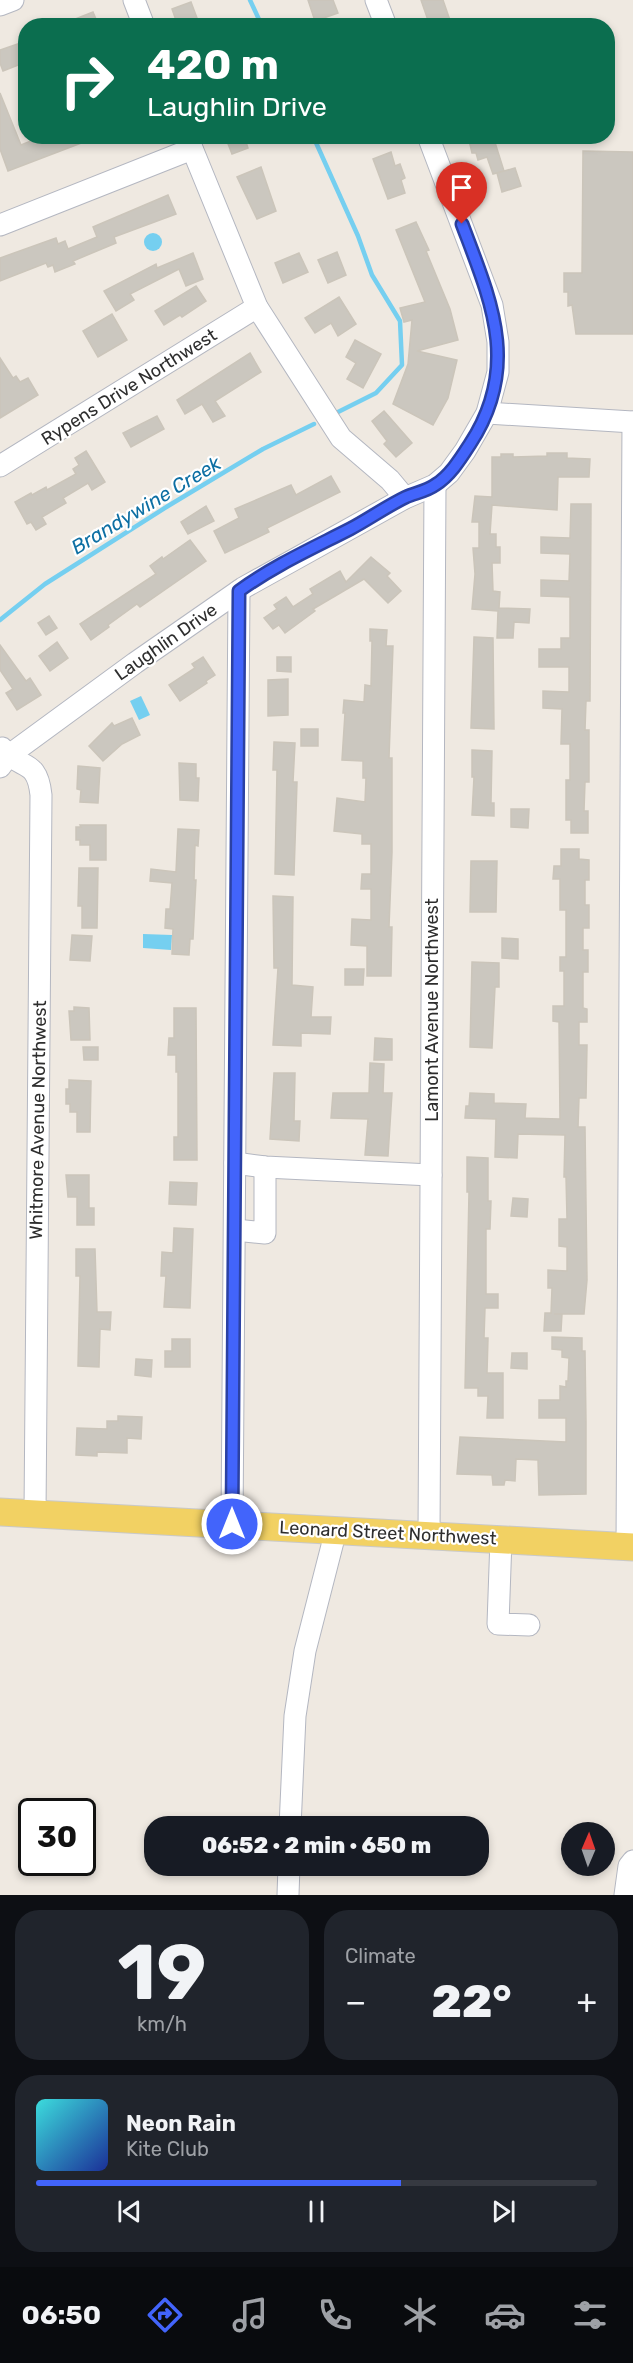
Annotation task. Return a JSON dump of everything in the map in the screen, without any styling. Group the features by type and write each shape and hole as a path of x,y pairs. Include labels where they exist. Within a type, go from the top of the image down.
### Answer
{"main road":[{"name":"Leonard Street Northwest","path":"0,1512 630,1547"}],"street":[{"path":"0,5 14,0"},
{"path":"134,0 141,18"},
{"path":"376,0 383,18"},
{"path":"0,225 187,144"},
{"path":"189,144 257,307 341,438 390,480 405,498"},
{"path":"431,144 492,305 498,342 498,372 487,413 465,451 449,472 435,485"},
{"name":"Rypens Drive Northwest","path":"0,466 257,307"},
{"path":"487,413 633,422 630,1547"},
{"name":"Laughlin Drive","path":"3,756 239,591 405,498 435,485"},
{"name":"Lamont Avenue Northwest","path":"429,1535 435,485"},
{"path":"232,1524 239,591"},
{"name":"Whitmore Avenue Northwest","path":"3,756 30,766 36,773 41,795 34,1514"},
{"path":"235,1163 265,1167 431,1175"},
{"path":"235,1230 265,1233 265,1167"},
{"path":"291,1816 296,1705 305,1651 336,1530"},
{"path":"501,1539 498,1624 529,1625"},
{"path":"625,1895 629,1866 633,1861"},
{"path":"288,1895 289,1876"}],"water":[{"path":"153,233 159,236 162,242 159,248 153,251 147,248 144,242 147,236"},
{"path":"141,696 150,715 139,720 130,701"},
{"path":"143,934 172,935 171,950 143,948"}],"building":[{"path":"308,0 333,0 338,13 324,18 314,18"},
{"path":"421,0 443,0 449,18 427,18"},
{"path":"191,2 197,18 175,18 172,9"},
{"path":"93,12 96,18 78,18"},
{"path":"18,44 18,65 3,71 0,63 0,50"},
{"path":"0,93 18,138 18,144 79,144 8,171 0,149"},
{"path":"228,144 247,144 248,148 232,154"},
{"path":"470,144 496,144 504,171 493,174 487,157 478,160 476,153 472,153"},
{"path":"583,151 633,152 633,334 576,334 572,305 568,306 568,292 564,292 564,273 582,273"},
{"path":"391,152 395,166 400,164 405,178 401,180 405,193 388,199 373,159"},
{"path":"261,167 276,211 257,219 237,177"},
{"path":"515,168 521,186 502,192 497,173"},
{"path":"168,195 176,214 114,237 116,243 73,261 75,264 55,272 53,265 48,267 46,263 0,281 0,258 56,238 58,244 65,241 68,249 97,237 93,227"},
{"path":"416,222 429,250 426,251 450,309 458,340 417,351 457,360 448,398 433,425 393,404 408,364 412,320 404,322 400,308 425,302 396,230"},
{"path":"337,252 346,275 328,283 318,260"},
{"path":"193,253 203,279 186,286 179,269 130,294 134,300 116,311 104,291 156,264 157,268"},
{"path":"299,253 308,272 283,283 275,263"},
{"path":"196,286 206,301 182,317 180,315 164,325 155,311"},
{"path":"339,297 356,324 338,336 331,323 315,333 305,318"},
{"path":"112,314 127,340 98,357 83,331"},
{"path":"355,340 381,354 363,388 347,379 356,363 346,357"},
{"path":"250,353 261,372 215,401 225,416 213,422 202,404 185,414 177,400"},
{"path":"0,358 13,378 16,376 20,382 28,378 38,395 0,418"},
{"path":"384,411 412,443 396,457 384,444 387,441 372,421"},
{"path":"157,416 164,429 131,447 123,433"},
{"path":"86,451 105,482 92,490 88,483 63,498 66,503 42,517 46,524 36,530 31,522 27,524 15,502 46,487 47,490 76,474 73,469 79,465 75,458"},
{"path":"547,453 567,453 567,458 590,459 589,477 558,477 557,510 492,505 490,534 496,534 496,547 500,547 500,563 492,563 493,591 500,592 499,608 530,609 529,623 514,622 513,638 497,638 498,611 472,609 475,574 473,548 479,548 479,522 472,522 475,496 492,497 492,457 501,457 501,454 513,454 513,457 547,456"},
{"path":"331,476 340,492 267,528 269,532 225,553 214,531 239,518 235,509 291,485 296,495"},
{"path":"571,504 591,504 590,701 586,701 585,730 589,730 589,782 585,782 584,811 588,811 588,833 571,833 571,820 566,820 566,780 570,780 570,744 561,744 562,709 543,708 543,691 569,692 569,667 539,667 539,649 561,649 561,638 570,638 570,597 541,596 541,580 569,581 570,554 541,553 541,537 570,538"},
{"path":"206,506 214,521 188,534 181,522"},
{"path":"190,540 206,561 140,607 137,604 91,640 80,624 156,574 150,566"},
{"path":"371,557 390,573 387,576 401,591 388,603 364,579 313,609 315,611 285,633 279,625 273,629 264,618 277,609 274,605 286,597 293,607 313,594 310,589 340,571 346,582"},
{"path":"49,616 57,628 46,635 38,623"},
{"path":"370,629 387,630 386,646 393,646 389,758 392,758 389,927 392,927 391,976 367,976 367,946 351,945 352,919 371,920 371,889 361,889 362,874 371,874 371,844 362,844 362,834 334,831 337,798 365,802 366,778 363,778 363,761 342,760 345,713 343,713 344,700 364,702 365,685 371,686"},
{"path":"474,637 493,638 494,729 471,728"},
{"path":"57,642 68,658 50,671 39,656"},
{"path":"0,645 26,681 30,678 41,695 17,710 6,693 13,689 0,670"},
{"path":"203,657 215,675 180,701 169,685 195,668 192,664"},
{"path":"277,657 291,657 291,672 277,671"},
{"path":"288,679 288,715 268,716 268,680"},
{"path":"132,718 140,735 122,744 103,761 89,746 112,723 114,726"},
{"path":"301,729 318,729 318,746 301,746"},
{"path":"274,742 295,743 293,782 297,782 294,875 275,874 277,770 273,770"},
{"path":"472,750 492,751 491,803 494,803 494,816 472,815 474,777 472,777"},
{"path":"179,763 196,764 196,778 199,778 198,801 180,800"},
{"path":"78,766 100,768 98,803 80,802 81,790 77,789"},
{"path":"511,809 529,809 528,828 511,827"},
{"path":"80,825 106,825 106,860 90,860 90,845 80,845 80,840 76,840 76,827 81,827"},
{"path":"178,829 199,830 198,846 195,845 193,939 190,939 189,955 172,954 173,929 165,928 166,909 170,909 172,883 150,881 151,869 176,872"},
{"path":"561,849 579,849 579,859 589,860 589,880 585,880 585,905 589,905 589,928 583,928 583,950 588,950 588,972 583,972 583,1008 587,1009 587,1022 579,1022 579,1045 587,1045 586,1098 579,1098 578,1127 585,1127 587,1280 584,1314 562,1314 561,1331 544,1331 545,1313 551,1313 552,1288 548,1288 548,1270 567,1271 567,1247 559,1246 559,1219 567,1219 566,1177 564,1177 565,1135 518,1134 517,1158 495,1157 496,1119 465,1118 470,1093 494,1094 494,1103 526,1104 525,1118 560,1119 559,1022 553,1021 553,1006 564,1006 564,971 560,971 560,957 566,957 566,910 560,910 560,879 553,879 554,866 561,866"},
{"path":"471,861 497,861 496,912 470,912"},
{"path":"79,868 98,868 97,928 82,928 82,906 78,906"},
{"path":"273,896 293,897 292,985 313,987 311,1017 331,1017 330,1034 301,1033 301,1046 273,1045 278,968 274,968"},
{"path":"72,935 92,936 90,961 70,960"},
{"path":"502,938 518,939 518,959 502,958"},
{"path":"472,962 499,963 499,987 495,987 492,1048 470,1047"},
{"path":"345,969 364,969 363,985 345,985"},
{"path":"74,1007 89,1008 90,1040 71,1040 69,1011 74,1011"},
{"path":"174,1008 196,1008 197,1160 174,1160 174,1137 178,1137 178,1072 176,1072 176,1055 168,1055 169,1038 174,1038"},
{"path":"375,1038 392,1039 392,1060 374,1060"},
{"path":"83,1047 98,1047 98,1060 84,1060"},
{"path":"370,1063 384,1064 383,1093 392,1093 388,1156 365,1155 368,1119 331,1118 333,1093 369,1093"},
{"path":"274,1073 295,1073 294,1121 300,1121 299,1141 270,1139"},
{"path":"69,1080 91,1081 90,1132 77,1132 77,1112 70,1112 70,1104 66,1104 66,1089 69,1089"},
{"path":"467,1157 488,1158 488,1201 491,1201 490,1229 486,1229 486,1294 498,1294 498,1308 485,1308 484,1338 488,1338 487,1373 503,1373 503,1418 487,1418 488,1396 478,1396 478,1388 465,1388 469,1192 467,1192"},
{"path":"66,1175 89,1175 89,1208 94,1208 94,1225 77,1225 77,1197 68,1197"},
{"path":"170,1182 197,1183 196,1205 169,1204"},
{"path":"513,1198 528,1199 527,1217 511,1216"},
{"path":"174,1228 193,1229 190,1308 164,1307 166,1276 161,1276 162,1252 173,1253"},
{"path":"76,1249 95,1249 97,1312 111,1312 110,1330 100,1329 99,1367 78,1366 80,1276 76,1276"},
{"path":"552,1337 582,1338 582,1351 585,1351 586,1494 539,1495 538,1460 516,1459 515,1481 505,1480 504,1485 493,1485 492,1475 457,1474 460,1437 566,1442 566,1418 539,1418 539,1400 560,1400 560,1386 566,1387 566,1381 568,1381 569,1358 562,1357 562,1350 552,1349"},
{"path":"172,1339 190,1339 190,1367 165,1367 165,1351 172,1351"},
{"path":"512,1353 527,1353 527,1369 511,1368"},
{"path":"136,1359 152,1360 151,1377 135,1375"},
{"path":"118,1416 142,1417 141,1439 127,1438 127,1453 97,1452 97,1456 76,1455 77,1428 107,1429 107,1421 118,1421"}],"waterway":[{"name":"Brandywine Creek","path":"250,0 258,18"},
{"name":"Brandywine Creek","path":"317,144 358,236 372,275 400,321 402,365 376,393 336,413"},
{"name":"Brandywine Creek","path":"0,620 45,584 168,506 263,449 314,424"}],"route":[{"path":"232,1524 239,591 405,498 435,485 449,472 473,439 487,413 498,372 498,342 492,305 462,224"}]}
